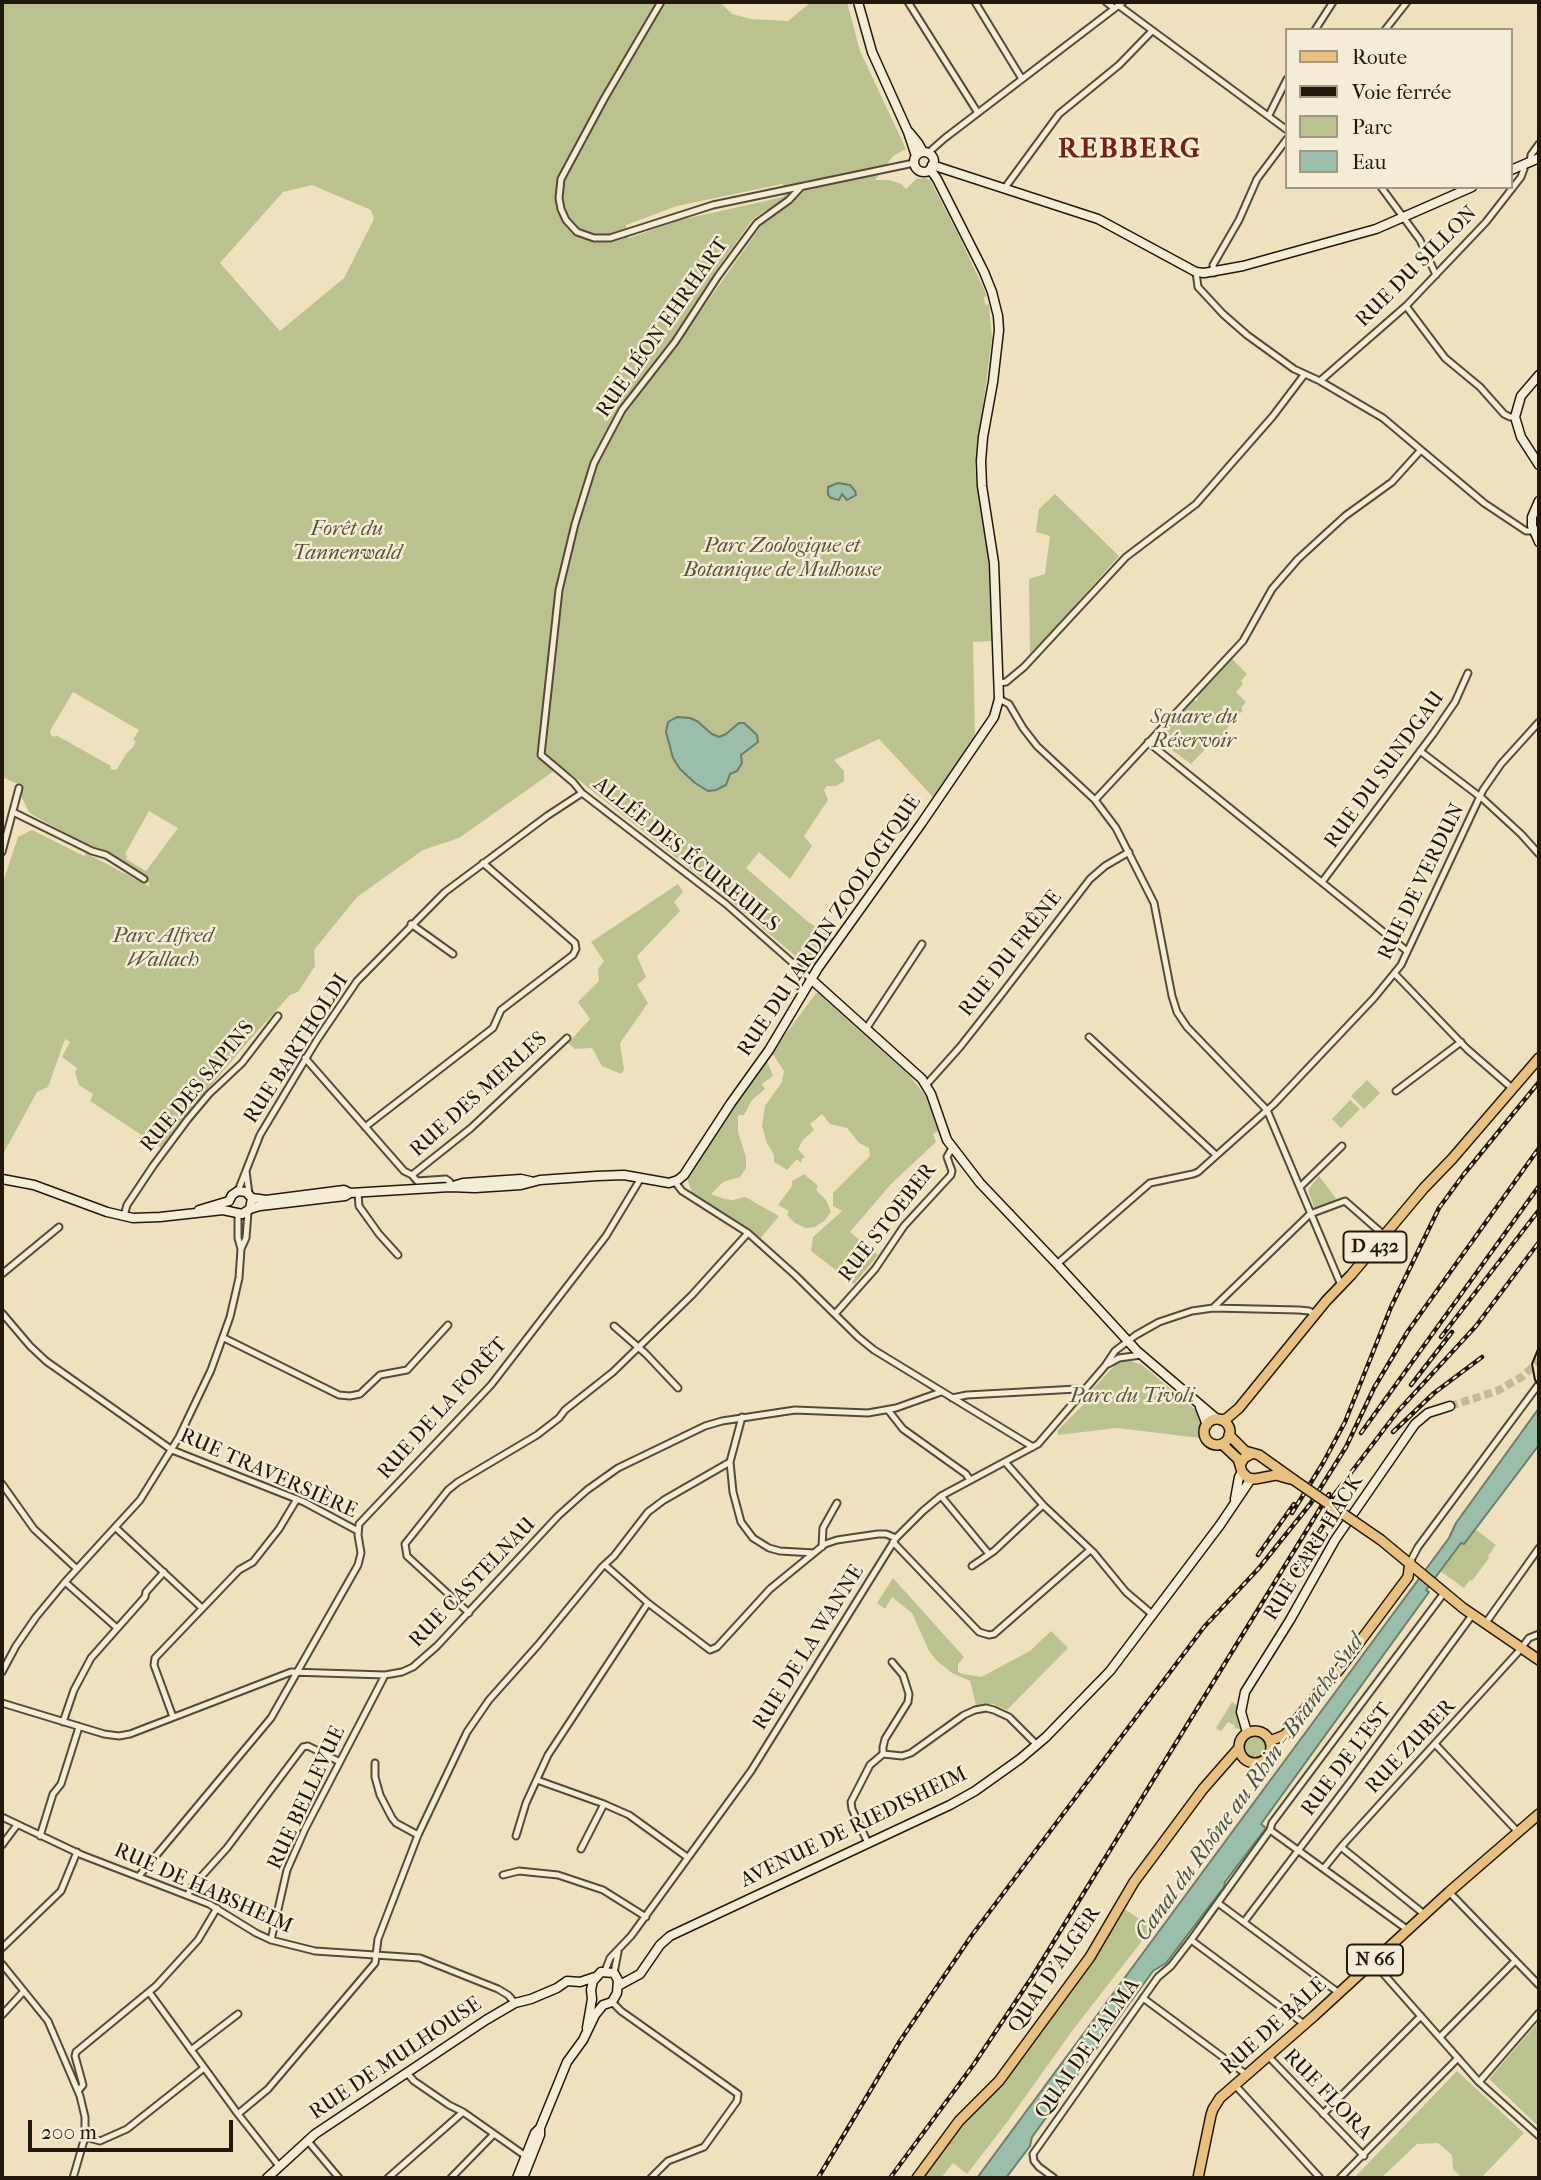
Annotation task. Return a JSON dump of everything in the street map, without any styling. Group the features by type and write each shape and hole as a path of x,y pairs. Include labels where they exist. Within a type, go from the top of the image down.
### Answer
{"main road":[{"path":"858,2 872,52 908,132 918,143 920,171 931,167 1098,219 1196,272 1214,273 1376,229 1468,189"},
{"name":"RUE DU JARDIN ZOOLOGIQUE","path":"675,1182 684,1175 730,1103 769,1050 818,968 994,717 999,699 994,563 981,473 983,437 998,342 998,316 984,272 931,167 932,157 920,156"},
{"path":"1513,169 1539,158"},
{"path":"1539,375 1521,396 1514,417 1521,437 1539,465"},
{"path":"1539,501 1532,517 1532,531 1539,542"},
{"path":"812,980 917,1074 926,1085 952,1148 980,1183 1141,1356 1219,1419 1245,1451 1259,1455 1381,1540 1485,1624 1539,1660"},
{"name":"D 432","path":"1229,1431 1240,1408 1315,1314 1539,1058"},
{"path":"2,1179 33,1185 124,1216 152,1218 192,1213 236,1212 260,1206 354,1193 450,1187 465,1189 521,1185 531,1181 624,1175 675,1182"},
{"path":"192,1213 229,1201 238,1191 266,1200 344,1190 354,1193"},
{"path":"249,1210 250,1196"},
{"path":"229,1201 236,1212"},
{"path":"1199,1404 1207,1425 1207,1440 1222,1444 1238,1459 1241,1468 1255,1478 1276,1475 1294,1480"},
{"name":"RUE CARL HACK","path":"1247,1732 1241,1712 1245,1692 1335,1540 1415,1424 1428,1413 1450,1406"},
{"name":"D 432","path":"1219,1419 1226,1419 1240,1408"},
{"path":"1207,1425 1219,1419"},
{"path":"1222,1444 1229,1431"},
{"path":"1241,1468 1244,1458 1251,1454"},
{"path":"1255,1478 1266,1468 1264,1460"},
{"name":"AVENUE DE RIEDISHEIM","path":"1234,1502 1241,1468"},
{"name":"AVENUE DE RIEDISHEIM","path":"618,1986 638,1976 660,1945 670,1936 969,1794 1020,1759 1102,1680 1220,1525 1234,1502 1255,1478"},
{"path":"1270,1741 1284,1735 1338,1671 1408,1577 1410,1562"},
{"path":"1252,1730 1264,1732 1270,1741 1270,1753 1255,1763 1245,1760 1238,1749 1240,1738 1252,1730"},
{"name":"QUAI D'ALGER","path":"917,2178 959,2120 999,2081 1094,1951 1128,1891 1203,1789 1238,1749"},
{"name":"QUAI D'ALGER","path":"1216,1774 1245,1760"},
{"name":"RUE DE BÂLE","path":"1198,2178 1213,2109 1220,2098 1539,1814"},
{"path":"523,2178 567,2062 583,2040 595,1978 601,1972 638,1976"},
{"path":"587,2028 608,2004 618,1986 612,1973"},
{"name":"RUE DE MULHOUSE","path":"267,2178 307,2140 514,2003 531,1999 567,1980 580,1982 595,1978"},
{"path":"557,1987 577,1987 591,1996 596,2003 608,2004"},
{"path":"517,2178 535,2133 540,2128"}],"street":[{"path":"661,2 561,179 561,209 566,220 577,232 586,236 610,238 713,205 801,187 920,156 1118,5"},
{"path":"908,2 978,113"},
{"path":"975,2 1023,79"},
{"path":"1105,2 1118,5 1286,129"},
{"path":"1316,28 1333,2"},
{"path":"1387,28 1407,2"},
{"path":"1004,189 1059,114 1119,65 1152,31"},
{"path":"1269,115 1286,81"},
{"path":"1214,273 1213,265 1239,220 1257,179 1286,140"},
{"name":"RUE DU SILLON","path":"1513,187 1539,144"},
{"name":"RUE LÉON EHRHART","path":"541,755 558,598 575,524 594,463 622,410 675,342 757,223 789,200 801,187"},
{"path":"1382,189 1420,240 1436,275"},
{"name":"RUE DU SILLON","path":"1320,381 1406,306 1493,213 1512,189"},
{"path":"1196,272 1198,287 1247,335 1304,374 1384,418 1484,503 1526,531 1532,531"},
{"path":"1406,306 1445,358 1480,387 1504,414 1514,417"},
{"path":"999,683 1006,682 1024,667 1126,557 1197,502 1280,408 1304,374"},
{"path":"1095,800 1243,641 1272,589 1298,559 1345,516 1392,482 1420,451"},
{"name":"RUE DU SUNDGAU","path":"1322,882 1455,702 1468,673"},
{"path":"999,699 1009,704 1037,746 1095,800 1112,822 1149,889 1157,911 1177,1012 1187,1027 1267,1110 1341,1285"},
{"name":"RUE DE VERDUN","path":"1057,1264 1150,1183 1193,1174 1216,1155 1267,1110 1395,974 1480,798 1501,764 1539,723"},
{"path":"1148,743 1407,951"},
{"path":"1420,751 1480,798 1521,834 1539,854"},
{"name":"ALLÉE DES ÉCUREUILS","path":"541,755 582,793 726,904 812,980"},
{"path":"2,852 19,788"},
{"name":"RUE BARTHOLDI","path":"238,1191 260,1135 305,1058 357,981 445,892 582,793"},
{"path":"13,812 92,851 106,855 144,879"},
{"name":"RUE DU FRÊNE","path":"926,1085 960,1047 1090,878 1129,852"},
{"path":"365,1127 493,1028 501,1010 573,955 576,949 575,943 483,863"},
{"path":"411,924 453,954"},
{"path":"866,1029 922,944"},
{"path":"1395,974 1461,1042 1513,1089"},
{"name":"RUE DES SAPINS","path":"124,1216 127,1205 188,1119 209,1094 242,1063 278,1016"},
{"path":"1089,1037 1216,1155"},
{"name":"RUE DES MERLES","path":"412,1175 471,1128 567,1038"},
{"path":"1396,1091 1461,1042"},
{"path":"305,1058 404,1171 417,1181 446,1179 450,1182 450,1187"},
{"path":"1300,1187 1342,1146"},
{"name":"RUE STOEBER","path":"835,1314 875,1269 904,1226 950,1177 952,1171 947,1157 952,1148"},
{"name":"RUE BARTHOLDI","path":"246,1171 250,1196"},
{"name":"RUE DE LA FORÊT","path":"358,1531 363,1520 478,1400 507,1365 606,1236 641,1178"},
{"path":"675,1182 682,1191 748,1233 874,1350 1034,1447"},
{"path":"354,1193 359,1206 398,1255"},
{"path":"1213,1308 1310,1214 1345,1201 1385,1236"},
{"path":"2,1672 24,1634 65,1582 140,1500 172,1450 224,1338 236,1296 249,1210"},
{"path":"236,1212 241,1249"},
{"path":"2,1274 59,1227"},
{"path":"469,1613 407,1556 405,1544 448,1490 537,1435 614,1372 748,1233"},
{"name":"RUE DE LA WANNE","path":"612,1973 618,1951 646,1917 751,1771 894,1540 941,1496 1034,1447 1084,1391 1115,1351 1159,1322 1192,1311 1213,1308 1299,1310 1315,1314"},
{"name":"RUE TRAVERSIÈRE","path":"2,1313 46,1361 172,1450 297,1499 358,1531"},
{"path":"224,1338 339,1395 350,1396 360,1394 380,1375 407,1370 448,1325"},
{"path":"614,1326 678,1388"},
{"path":"1105,1366 1119,1359 1141,1356"},
{"path":"1410,1562 1418,1547 1539,1384"},
{"path":"952,1398 1077,1389 1084,1391"},
{"name":"RUE CASTELNAU","path":"2,1703 79,1727 119,1736 270,1681 285,1673 297,1671 385,1675 413,1667 469,1613 558,1516 587,1490 618,1468 705,1426 742,1417 795,1410 861,1414 888,1410 942,1392"},
{"path":"888,1410 903,1429 970,1479"},
{"path":"742,1417 730,1462 731,1482 741,1522 758,1542 775,1549 814,1553"},
{"path":"238,2114 268,2089 371,1969 382,1927 418,1835 467,1732 482,1709 655,1506 730,1462"},
{"path":"1005,1462 1043,1505 1090,1550 1134,1601 1153,1615"},
{"path":"2,1484 34,1529 77,1569"},
{"path":"941,1496 989,1554"},
{"path":"173,1717 154,1665 155,1658 239,1570 253,1562 279,1529 297,1499"},
{"path":"822,1547 823,1528 837,1503"},
{"path":"972,1566 1043,1505"},
{"path":"116,1528 202,1608"},
{"path":"139,1876 271,1718 358,1565 361,1553 358,1531"},
{"path":"605,1564 648,1603 709,1650 717,1647 770,1590 814,1553 833,1541 886,1534 979,1632 984,1634 994,1634 1090,1550"},
{"path":"1485,1624 1539,1548"},
{"path":"63,1722 74,1690 91,1658 164,1572"},
{"path":"65,1582 117,1628"},
{"name":"QUAI DE L'ALMA","path":"1054,2178 1039,2167 1033,2154 1158,1977 1171,1966 1218,1903 1270,1830 1272,1823 1441,1590"},
{"path":"516,1836 526,1803 548,1755 648,1603"},
{"name":"RUE DE L'EST","path":"1244,1922 1473,1614"},
{"name":"RUE ZUBER","path":"1324,1868 1529,1638 1539,1634"},
{"path":"883,1754 885,1739 908,1702 909,1694 904,1675 892,1662"},
{"name":"RUE BELLEVUE","path":"271,1940 287,1870 385,1675"},
{"path":"868,1843 851,1802 870,1765 883,1754 902,1756 911,1753 964,1715 986,1709 1009,1717 1037,1745"},
{"path":"40,1836 53,1794 61,1784 79,1727"},
{"path":"1435,1744 1518,1832"},
{"path":"188,1895 303,1747 308,1746 340,1762"},
{"path":"376,1763 375,1777 380,1795 392,1818 418,1835"},
{"path":"537,1780 629,1815 687,1857"},
{"path":"581,1849 604,1804"},
{"name":"RUE DE HABSHEIM","path":"2,1817 77,1852 218,1908 247,1928 271,1940 315,1951 410,1956 439,1965 505,1993 514,2003"},
{"path":"2,1845 17,1825"},
{"path":"1270,1830 1408,1930"},
{"path":"1341,1847 1424,1914"},
{"path":"2,1948 61,1891 77,1852"},
{"path":"503,1875 519,1871 558,1875 594,1886 646,1917"},
{"path":"1449,1892 1539,1985"},
{"path":"1218,1903 1339,1993"},
{"path":"78,2091 83,2085 76,2052 149,1992 198,1940 218,1908"},
{"path":"1191,1940 1304,2024"},
{"path":"1440,2038 1515,1961"},
{"path":"1373,1962 1479,2082 1539,2136"},
{"path":"2,1964 48,2021 78,2091 85,2117 85,2137 73,2178"},
{"path":"2,2015 24,1991"},
{"path":"149,1992 279,2166"},
{"path":"1143,1998 1247,2075"},
{"path":"608,2004 738,2094 737,2101 704,2147 668,2161 651,2178"},
{"path":"1479,2082 1539,2013"},
{"path":"191,2050 238,2014"},
{"path":"1323,2114 1421,2016"},
{"name":"RUE FLORA","path":"1268,2056 1364,2156"},
{"path":"1340,2178 1458,2058"},
{"path":"85,2137 100,2141 127,2129 204,2068"},
{"path":"407,2073 423,2087 525,2155 527,2168"},
{"path":"1235,2085 1316,2177"},
{"path":"388,2178 463,2112"},
{"path":"451,2178 494,2134"},
{"path":"307,2140 339,2178"}],"green space":[{"name":"Forêt du Tannenwald","path":"2,2 720,2 732,14 751,19 788,21 811,2 847,2 860,51 906,149 893,156 875,180 889,180 906,189 916,179 930,180 987,296 984,297 985,305 989,304 992,338 975,468 988,553 992,641 973,642 975,736 933,797 879,739 834,760 844,771 844,781 836,786 827,786 824,790 828,800 804,836 812,846 790,879 759,852 746,868 807,921 833,939 814,965 807,966 737,906 561,766 459,838 423,850 357,897 314,950 315,966 298,992 290,995 246,1044 161,1148 90,1101 93,1094 79,1085 75,1072 77,1068 62,1057 70,1042 65,1039 48,1087 37,1092 2,1156 2,885 18,837 32,830 84,856 86,853 150,887 147,878 33,815 22,798 22,786 2,777","holes":["782,184 786,190 783,197 680,220 629,238 626,233 626,225 677,206","312,185 371,210 374,219 344,278 280,331 220,263 283,192","766,210 771,218 761,226 664,363 660,362 657,358 673,339 715,272 753,219","73,692 139,730 133,740 136,741 133,747 117,769 113,770 111,766 56,735 51,735 50,731","149,811 178,828 146,871 126,859 125,854"]},
{"path":"1055,494 1119,556 1030,653 1029,579 1045,574 1050,536 1036,532 1039,509"},
{"name":"Square du Réservoir","path":"1232,659 1247,674 1236,692 1246,702 1241,708 1243,710 1222,737 1219,735 1191,764 1161,742 1159,737 1193,700 1197,701 1199,694"},
{"path":"678,884 683,892 674,902 680,911 637,956 646,977 637,985 648,1003 620,1043 624,1070 621,1074 602,1066 592,1048 575,1049 568,1043 590,1019 578,1002 599,981 598,969 604,961 591,942"},
{"path":"816,993 909,1075 926,1097 938,1131 933,1134 936,1142 891,1184 850,1232 878,1255 854,1284 811,1251 813,1237 842,1211 833,1206 833,1193 870,1156 869,1148 859,1143 847,1128 830,1124 822,1114 810,1124 814,1130 798,1149 805,1157 801,1163 797,1159 787,1170 774,1162 774,1155 762,1126 765,1106 782,1082 784,1071 772,1053"},
{"path":"767,1061 773,1076 762,1084 765,1089 752,1100 744,1115 738,1115 738,1132 746,1157 746,1168 740,1177 723,1182 711,1194 733,1200 745,1197 779,1216 759,1240 747,1227 692,1193 687,1178"},
{"path":"1367,1080 1380,1093 1364,1109 1351,1096"},
{"path":"1350,1100 1360,1109 1341,1128 1332,1119"},
{"path":"804,1174 818,1186 816,1190 826,1200 831,1212 815,1227 806,1228 795,1223 787,1215 789,1211 778,1205 792,1186 792,1181"},
{"path":"1319,1176 1338,1201 1315,1210 1308,1190"},
{"name":"Parc du Tivoli","path":"1128,1360 1142,1365 1196,1410 1202,1420 1200,1438 1117,1428 1058,1435 1058,1430 1087,1401 1090,1392 1117,1363"},
{"path":"1475,1529 1496,1545 1472,1581 1464,1588 1440,1571 1461,1542 1464,1544"},
{"path":"893,1578 964,1657 958,1664 958,1672 963,1674 981,1677 1030,1651 1051,1631 1068,1648 1007,1710 993,1704 976,1705 970,1681 952,1673 937,1661 929,1651 912,1613 892,1597 885,1609 877,1603"},
{"path":"1232,1702 1239,1707 1242,1730 1228,1722 1221,1731 1216,1728"},
{"path":"1255,1735 1263,1739 1267,1747 1263,1755 1255,1759 1247,1755 1243,1747 1247,1739"},
{"path":"1125,1909 1152,1928 1072,2031 1008,2121 967,2174 953,2163 941,2178 922,2178 956,2130 1001,2084 1093,1960"},
{"path":"1539,2021 1539,2122 1537,2125 1489,2079"},
{"path":"1457,2071 1524,2133 1481,2178 1462,2178 1453,2169 1452,2155 1438,2143 1417,2144 1381,2178 1354,2178"}],"water":[{"path":"838,483 850,485 856,495 847,500 842,494 839,500 831,498 828,495 828,487"},
{"path":"677,717 697,721 719,737 739,723 744,723 757,735 758,742 741,755 742,763 737,771 730,774 726,785 708,791 680,769 673,758 666,732 668,722"},
{"path":"1539,1408 1539,1445 1426,1590 1429,1592 1261,1824 1266,1828 1224,1887 1166,1963 1153,1971 1032,2137 1030,2146 1006,2178 977,2178 1449,1538 1456,1523"}],"tunnel":[{"path":"1450,1406 1497,1391 1523,1376 1539,1361"}],"tram line":[{"path":"1539,1347 1532,1364 1539,1386"}],"railway":[{"path":"1292,1513 1345,1422 1391,1307 1439,1208 1539,1082"},
{"path":"818,2178 900,2041 972,1935 1204,1627 1259,1568 1311,1503 1346,1447 1374,1388 1408,1331 1539,1148"},
{"path":"1361,1433 1539,1186"},
{"path":"1441,1337 1539,1210"},
{"path":"1327,1504 1398,1411 1476,1326 1539,1242"},
{"path":"1411,1385 1452,1332"},
{"path":"1393,1432 1434,1393 1482,1357"},
{"path":"890,2178 974,2064 1032,1977 1329,1494"},
{"path":"1292,1574 1341,1498"},
{"path":"1258,1555 1294,1504"}],"district":[{"name":"REBBERG","path":"1130,150"}],"park label":[{"name":"Parc Zoologique et Botanique de Mulhouse","path":"782,559"},
{"name":"Parc Alfred Wallach","path":"163,949"}],"water label":[{"name":"Canal du Rhône au Rhin - Branche Sud","path":"1250,1788"}]}
